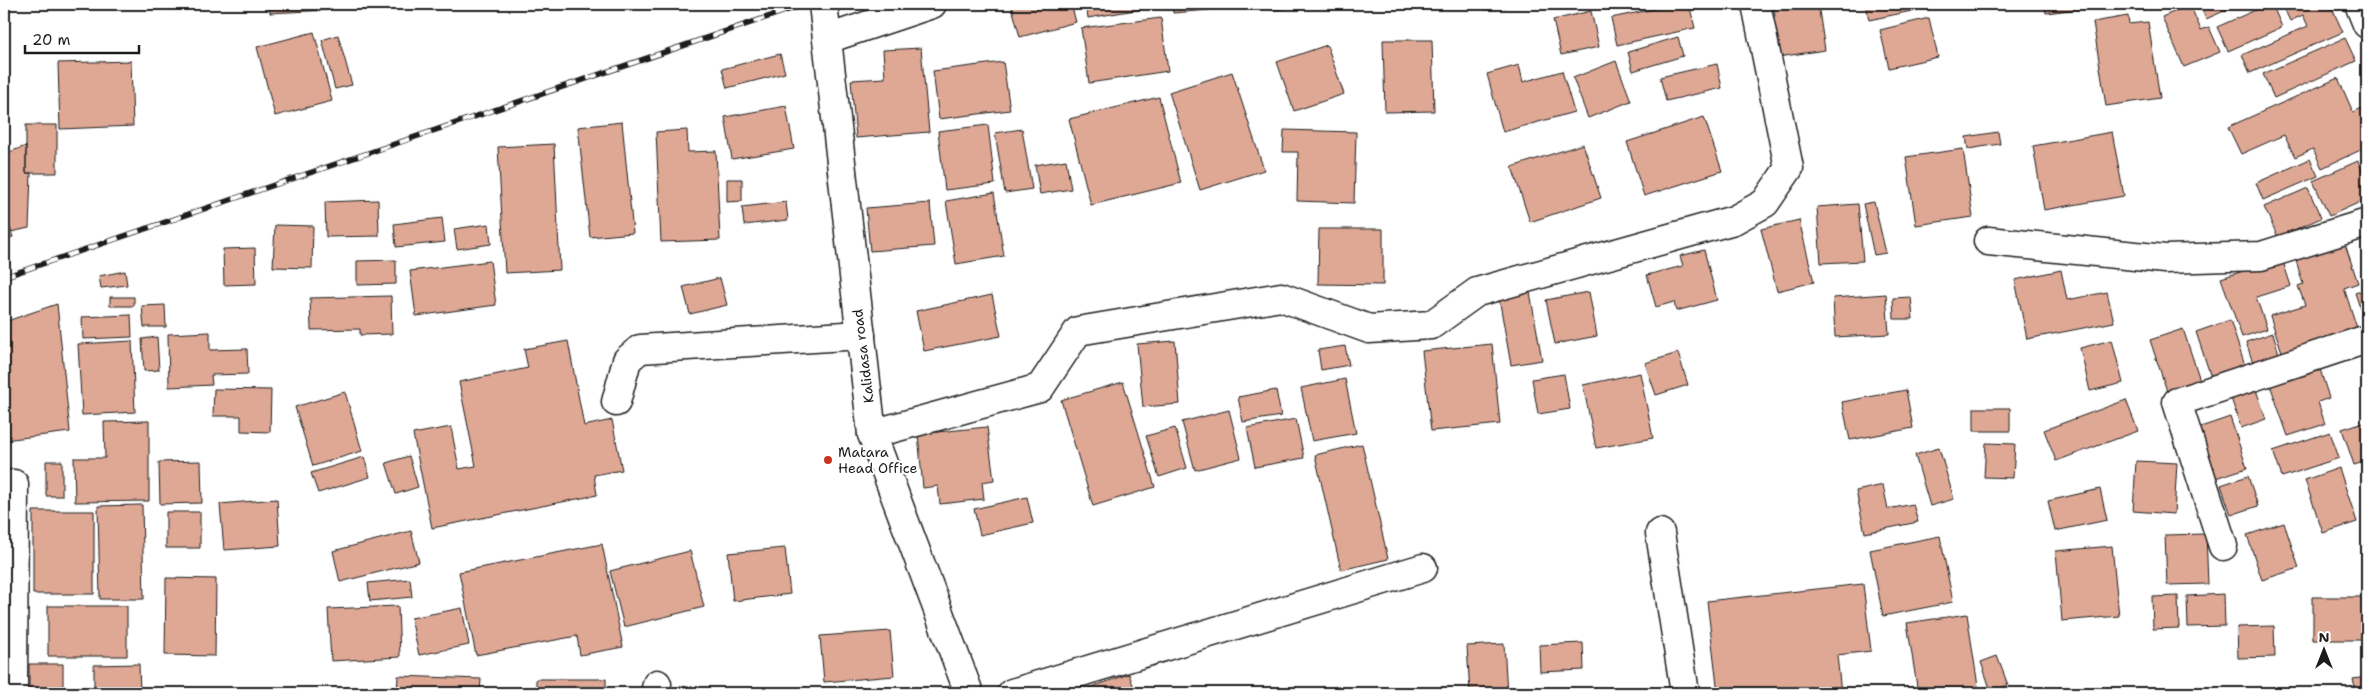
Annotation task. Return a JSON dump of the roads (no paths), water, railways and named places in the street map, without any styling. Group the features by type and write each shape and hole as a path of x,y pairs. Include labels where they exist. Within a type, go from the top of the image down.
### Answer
{"street":[{"name":"Kalidasa road","path":"823,4 872,434 969,693"},
{"path":"827,38 932,4"},
{"path":"872,434 1040,388 1078,331 1281,297 1369,329 1430,325 1476,292 1734,220 1765,203 1789,168 1756,4"},
{"path":"2359,4 2367,24"},
{"path":"1988,240 2165,260 2260,256 2367,223"},
{"path":"616,402 627,360 640,349 861,335"},
{"path":"2223,546 2177,402 2367,339"},
{"path":"4,485 14,484 13,693"},
{"path":"1660,533 1685,693"},
{"path":"1012,693 1423,568"}],"railway":[{"path":"4,277 806,4"}],"place":[{"name":"Matara Head Office","path":"828,460"}]}
